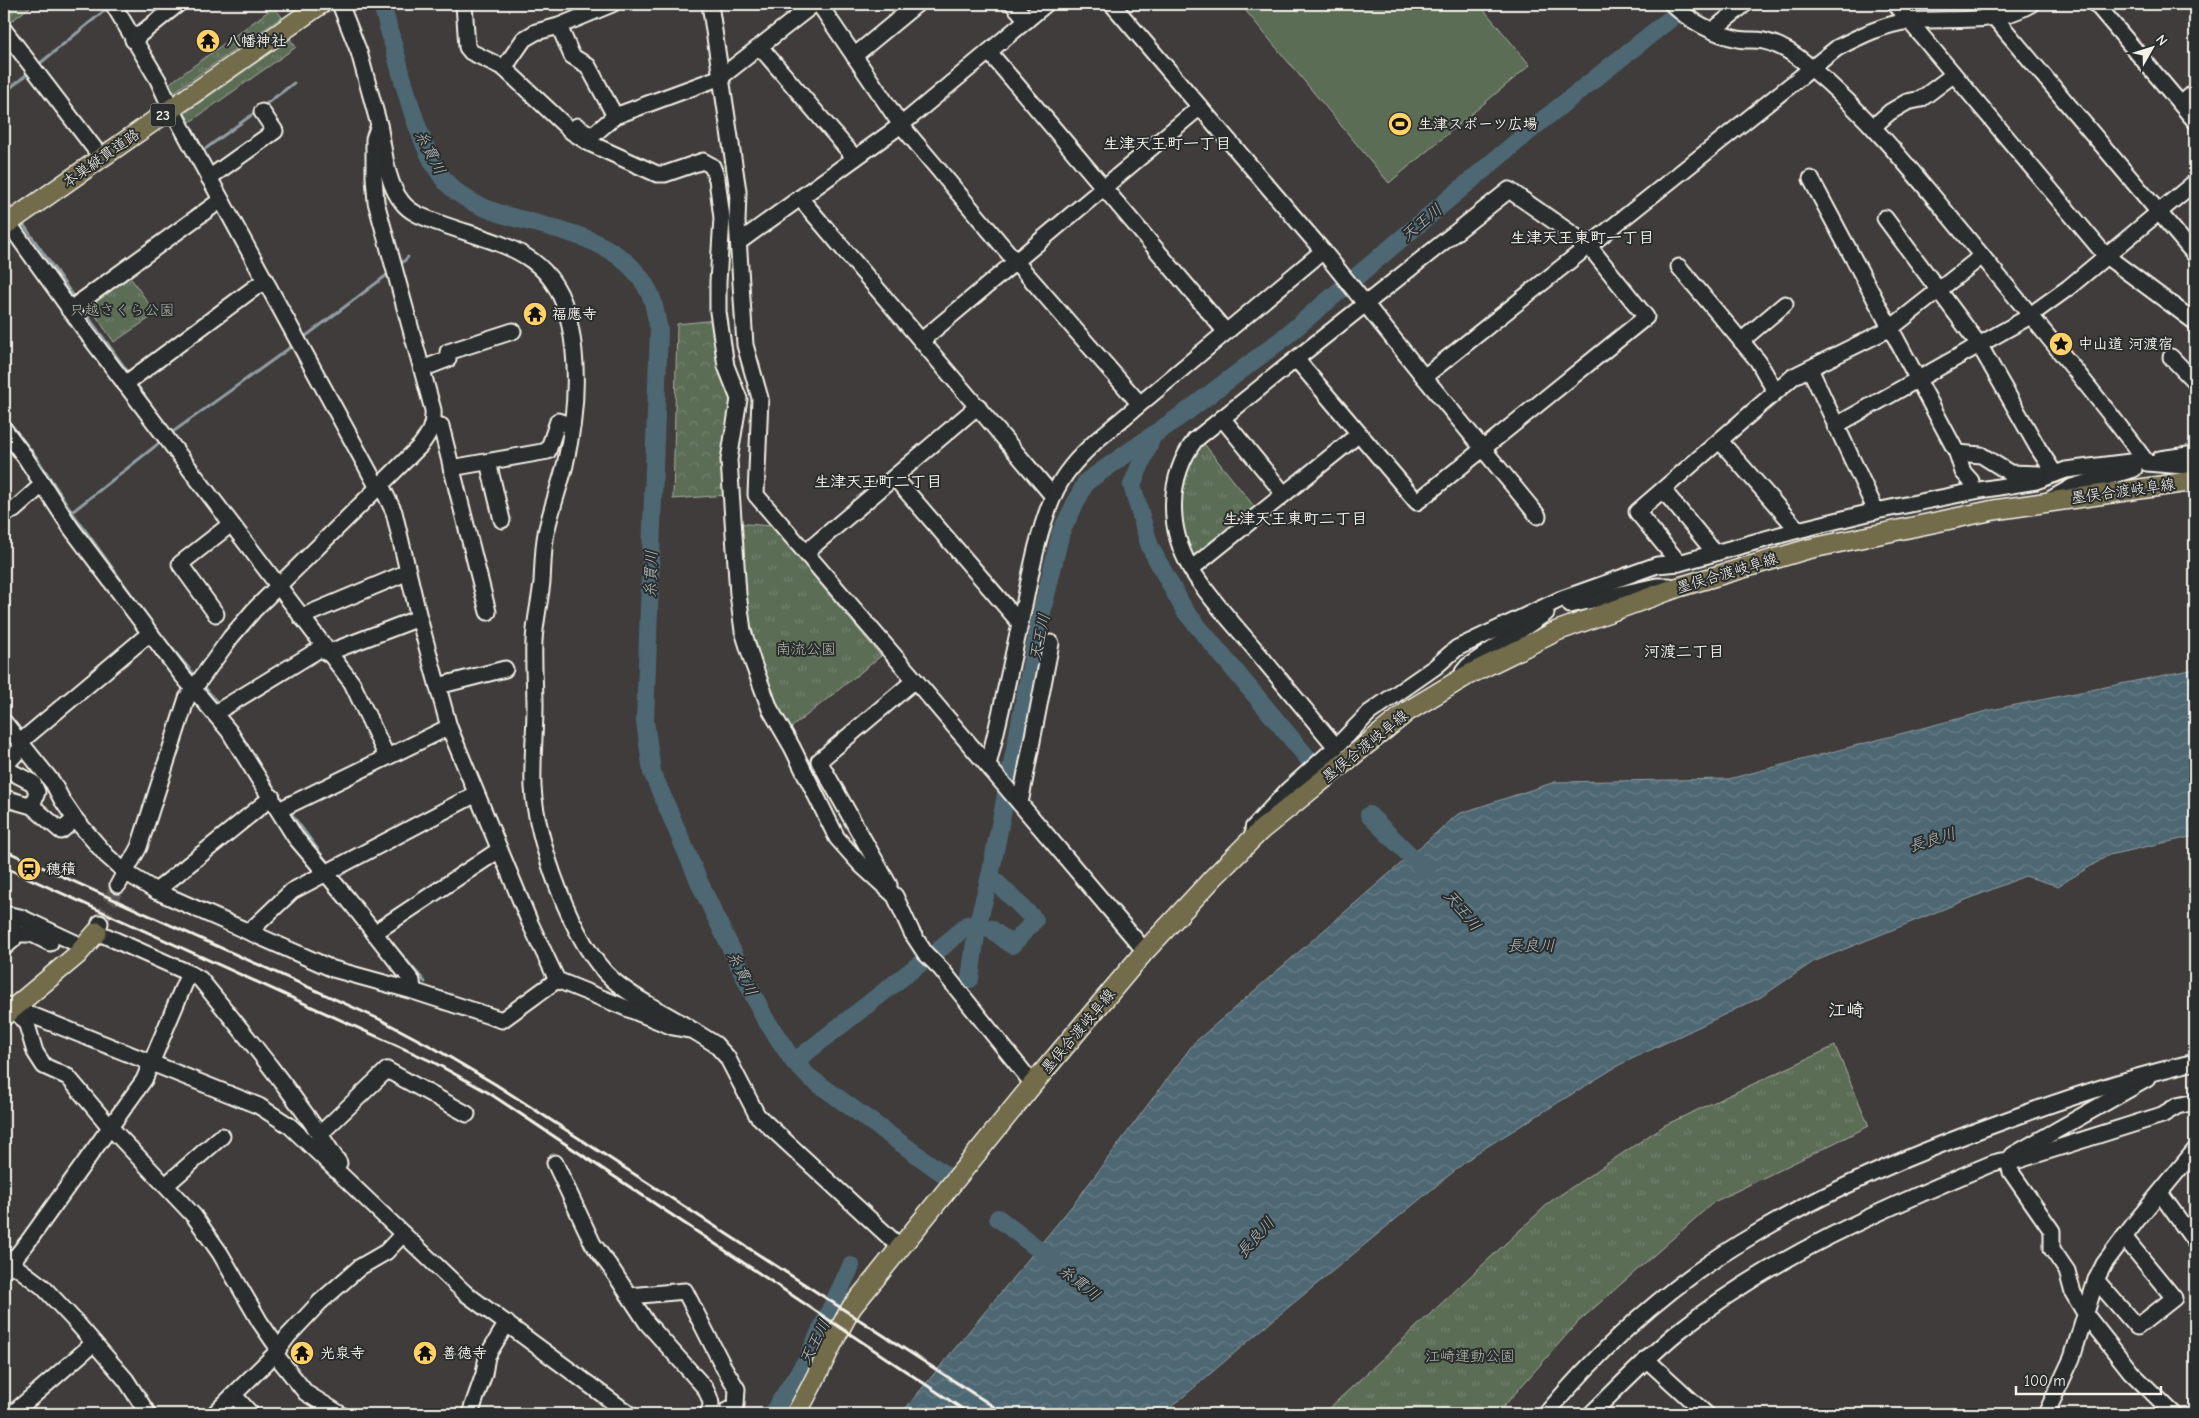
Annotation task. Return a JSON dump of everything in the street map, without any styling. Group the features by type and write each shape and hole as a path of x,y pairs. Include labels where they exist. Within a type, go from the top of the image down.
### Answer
{"main road":[{"name":"本巣縦貫道路","path":"170,106 306,4"},
{"name":"本巣縦貫道路","path":"5,220 321,4"},
{"name":"墨俣合渡岐阜線","path":"796,1414 809,1392 834,1338 852,1308 1033,1084 1145,951 1261,830 1408,711 1453,684 1557,631 1679,587 1808,549 1874,534 2047,501 2195,481"},
{"path":"7,1009 79,948 99,928"}],"street":[{"path":"113,4 158,80 221,200 394,512 419,618 449,727 499,850 557,980 673,1027 694,1032"},
{"path":"134,40 178,4"},
{"path":"340,4 360,52 393,186 400,200 407,208 423,217 513,250 536,262 555,283 569,320 576,360 577,385 565,465 546,533 534,643 533,789 538,826 548,861 587,950 612,979 632,994 715,1044 727,1057 757,1115 901,1248"},
{"path":"464,4 467,47 471,52 504,68 572,132 657,174 665,174 703,161 712,166 717,179 722,218 718,312 726,366 739,399 729,460 738,594 743,631 770,709 792,747 837,838 861,865 895,896"},
{"path":"504,68 524,39 536,32 558,26 594,7 612,4"},
{"path":"710,4 738,191 745,345 760,398 756,495 916,680 1145,951"},
{"path":"538,102 552,104 576,126 592,136 615,116 721,77 814,4"},
{"path":"819,4 901,125 1139,404"},
{"path":"854,56 917,4"},
{"path":"1013,4 1027,20"},
{"path":"739,242 901,125 1046,4"},
{"path":"1112,4 1326,255 1538,516"},
{"path":"1672,4 1680,11 1709,28 1738,39 1764,41 1791,51 1811,68 1872,127 1920,180 2097,396 2145,461"},
{"path":"1709,28 1745,4"},
{"path":"1895,4 2106,256 2194,318"},
{"path":"1983,4 2195,255"},
{"path":"1424,377 1838,48 1861,35 1884,26 1910,21 1995,17 2031,4"},
{"path":"2096,4 2195,121"},
{"path":"558,26 572,56 588,66 615,116"},
{"path":"4,30 98,155"},
{"path":"760,47 855,158"},
{"path":"988,52 1105,187 1226,332"},
{"path":"1872,127 1890,112 1907,102 1921,100 1953,75"},
{"path":"2181,104 2195,92"},
{"path":"922,340 1200,106"},
{"path":"209,178 275,131 262,112"},
{"path":"121,879 139,847 181,713 193,687 230,637 420,446 433,424 433,410 376,202 374,140 379,125"},
{"path":"722,218 726,206 726,164 733,161"},
{"path":"1811,179 1957,452 1963,472 1971,480"},
{"path":"1835,426 1980,346 2031,315 2068,288 2195,182"},
{"path":"1296,359 1417,502 1646,316 1588,245 1509,190 1364,302 1190,446 1174,484 1172,501 1180,545 1191,569 1336,747"},
{"path":"800,198 1053,496"},
{"path":"69,310 221,200"},
{"path":"1885,218 1980,346 2053,475"},
{"path":"5,220 69,310 325,650 352,683 387,757"},
{"path":"990,767 1032,562 1053,496 1074,462 1139,404 1226,332 1326,255"},
{"path":"1678,563 1637,512 1794,376 1891,328 1982,256"},
{"path":"1679,267 1758,361 1775,391"},
{"path":"125,384 265,280"},
{"path":"1741,341 1786,304"},
{"path":"422,369 448,359 448,352 513,331"},
{"path":"2171,357 2195,382"},
{"path":"1810,369 1876,511"},
{"path":"806,552 978,406"},
{"path":"1222,418 1284,494"},
{"path":"452,468 548,451 558,421 572,426"},
{"path":"433,424 441,426 488,612"},
{"path":"4,429 25,457 77,536 242,750 296,837 412,981 413,991"},
{"path":"1191,569 1359,434"},
{"path":"1720,441 1798,530"},
{"path":"1957,452 1981,455 2010,473 2053,475"},
{"path":"1236,855 1258,822 1288,790 1336,747 1369,712 1435,667 1457,648 1551,604 1657,565 1678,563 1876,511 2036,481 2066,470 2195,454"},
{"path":"2047,501 2072,487 2145,461 2195,466"},
{"path":"488,462 502,520"},
{"path":"895,478 1020,623"},
{"path":"4,513 14,510 43,484"},
{"path":"1663,490 1715,553"},
{"path":"216,614 180,564 231,524"},
{"path":"300,617 408,572"},
{"path":"1551,604 1563,606 1657,586 1679,587"},
{"path":"1453,684 1468,666 1546,613 1551,604"},
{"path":"215,713 325,650 419,618"},
{"path":"32,806 37,792 33,783 4,767 21,744 150,633"},
{"path":"1017,800 1051,643"},
{"path":"438,686 505,670"},
{"path":"916,680 819,761 925,953 941,969 1033,1084"},
{"path":"4,722 53,783 62,800 121,879 156,891 333,969 413,991 502,1020 557,980"},
{"path":"156,891 275,803 387,757 449,727"},
{"path":"249,932 292,891 476,794"},
{"path":"4,798 32,806 61,830 76,819"},
{"path":"374,932 499,850"},
{"path":"7,913 38,925 79,948"},
{"path":"4,948 13,940 16,934 16,928 7,913"},
{"path":"99,928 200,980 256,1048 320,1134 350,1181"},
{"path":"16,934 32,934 79,948"},
{"path":"148,1414 126,1380 43,1286 7,1267 27,1243 144,1080 189,973"},
{"path":"7,1009 151,1062 258,1106 290,1126 350,1181 465,1293 629,1414"},
{"path":"7,1009 26,1025 35,1052 44,1066 68,1077 110,1127 194,1216 210,1238 277,1351 306,1392 340,1414"},
{"path":"1546,1414 1578,1376 1650,1308 1740,1242 1808,1205 1877,1172 1953,1140 2064,1099 2158,1070 2195,1062"},
{"path":"320,1134 387,1070 467,1114"},
{"path":"2008,1162 2013,1155 2144,1082 2158,1070"},
{"path":"1591,1414 1646,1360 1679,1331 1731,1293 1844,1228 1993,1163 2008,1162 2162,1115 2177,1106 2195,1102"},
{"path":"166,1185 222,1136"},
{"path":"2046,1414 2072,1358 2096,1280 2104,1264 2195,1150"},
{"path":"2008,1162 2011,1172 2052,1231 2052,1249 2067,1270 2073,1293 2086,1316 2131,1372 2174,1414"},
{"path":"555,1163 593,1244 647,1323 705,1388 711,1400 710,1411 707,1414"},
{"path":"2160,1193 2195,1242"},
{"path":"214,1414 277,1351 314,1307 360,1267 386,1252 403,1234"},
{"path":"2096,1280 2137,1327 2174,1298 2124,1237"},
{"path":"630,1296 685,1291 723,1366 737,1389 736,1405 722,1414"},
{"path":"470,1414 484,1374 487,1356 507,1323"},
{"path":"12,1414 94,1343"},
{"path":"1646,1360 1706,1414"},
{"path":"234,1395 251,1414"}],"green space":[{"path":"4,4 34,4 6,25"},
{"name":"生津スポーツ広場","path":"1240,4 1479,4 1530,65 1389,183"},
{"path":"274,7 282,17 171,94 166,86"},
{"path":"290,39 296,47 190,122 185,113"},
{"name":"只越さくら公園","path":"130,277 156,314 114,342 89,306"},
{"path":"716,320 735,395 727,495 673,499 677,324"},
{"path":"1201,440 1257,510 1194,561 1186,543 1178,514 1183,472"},
{"name":"南流公園","path":"736,523 771,526 881,656 787,731 770,703 747,633"},
{"name":"江崎運動公園","path":"1835,1046 1869,1126 1714,1202 1577,1323 1497,1414 1323,1414 1551,1201 1665,1125"}],"water":[{"name":"長良川","path":"2195,669 2195,836 2109,855 2058,886 2025,876 1813,962 1761,997 1619,1065 1475,1154 1279,1315 1163,1414 901,1414 1076,1201 1194,1043 1458,814 1555,782 1729,779 1991,710"}],"waterway":[{"name":"糸貫川","path":"382,4 417,125 437,170 446,182 468,200 485,208 573,234 610,250 626,262 640,277 651,296 659,329 645,721 652,772 701,886 764,1017 794,1062 809,1077 945,1175"},
{"name":"天王川","path":"970,979 977,927 990,876 1040,621 1061,532 1086,482 1189,410 1281,340 1539,123 1689,4"},
{"path":"38,65 110,6"},
{"path":"4,93 31,71"},
{"path":"262,107 294,83"},
{"path":"201,152 257,111"},
{"path":"4,198 14,212"},
{"path":"21,221 76,300"},
{"path":"398,267 408,257"},
{"path":"302,339 391,272"},
{"path":"81,307 130,375"},
{"path":"170,434 295,344"},
{"path":"135,382 163,422"},
{"path":"4,416 37,458 72,512 149,619"},
{"name":"天王川","path":"1152,437 1132,485 1150,547 1185,611 1311,762"},
{"path":"72,512 163,440"},
{"path":"160,634 196,677"},
{"path":"202,684 220,706"},
{"path":"289,811 330,866"},
{"name":"天王川","path":"1369,815 1426,871"},
{"name":"天王川","path":"941,948 967,925 991,929 1012,945 1035,920 990,876"},
{"path":"390,941 425,982"},
{"path":"794,1062 922,962"},
{"name":"糸貫川","path":"998,1218 1055,1262"},
{"name":"天王川","path":"772,1414 806,1361 851,1266"}],"tunnel":[{"path":"100,923 118,885"}],"railway":[{"path":"4,850 379,1019 434,1048 495,1084 1005,1414"},
{"path":"4,867 433,1062 489,1093 970,1414"}],"place":[{"name":"八幡神社","path":"208,41"},
{"name":"生津スポーツ広場","path":"1400,124"},
{"name":"福應寺","path":"535,314"},
{"name":"中山道 河渡宿","path":"2061,344"},
{"name":"穂積","path":"29,869"},
{"name":"光泉寺","path":"302,1353"},
{"name":"善徳寺","path":"425,1353"}],"district":[{"name":"生津天王町一丁目","path":"1167,143"},
{"name":"生津天王東町一丁目","path":"1582,237"},
{"name":"生津天王町二丁目","path":"878,481"},
{"name":"生津天王東町二丁目","path":"1295,518"},
{"name":"河渡二丁目","path":"1684,651"},
{"name":"江崎","path":"1846,1010"}]}
